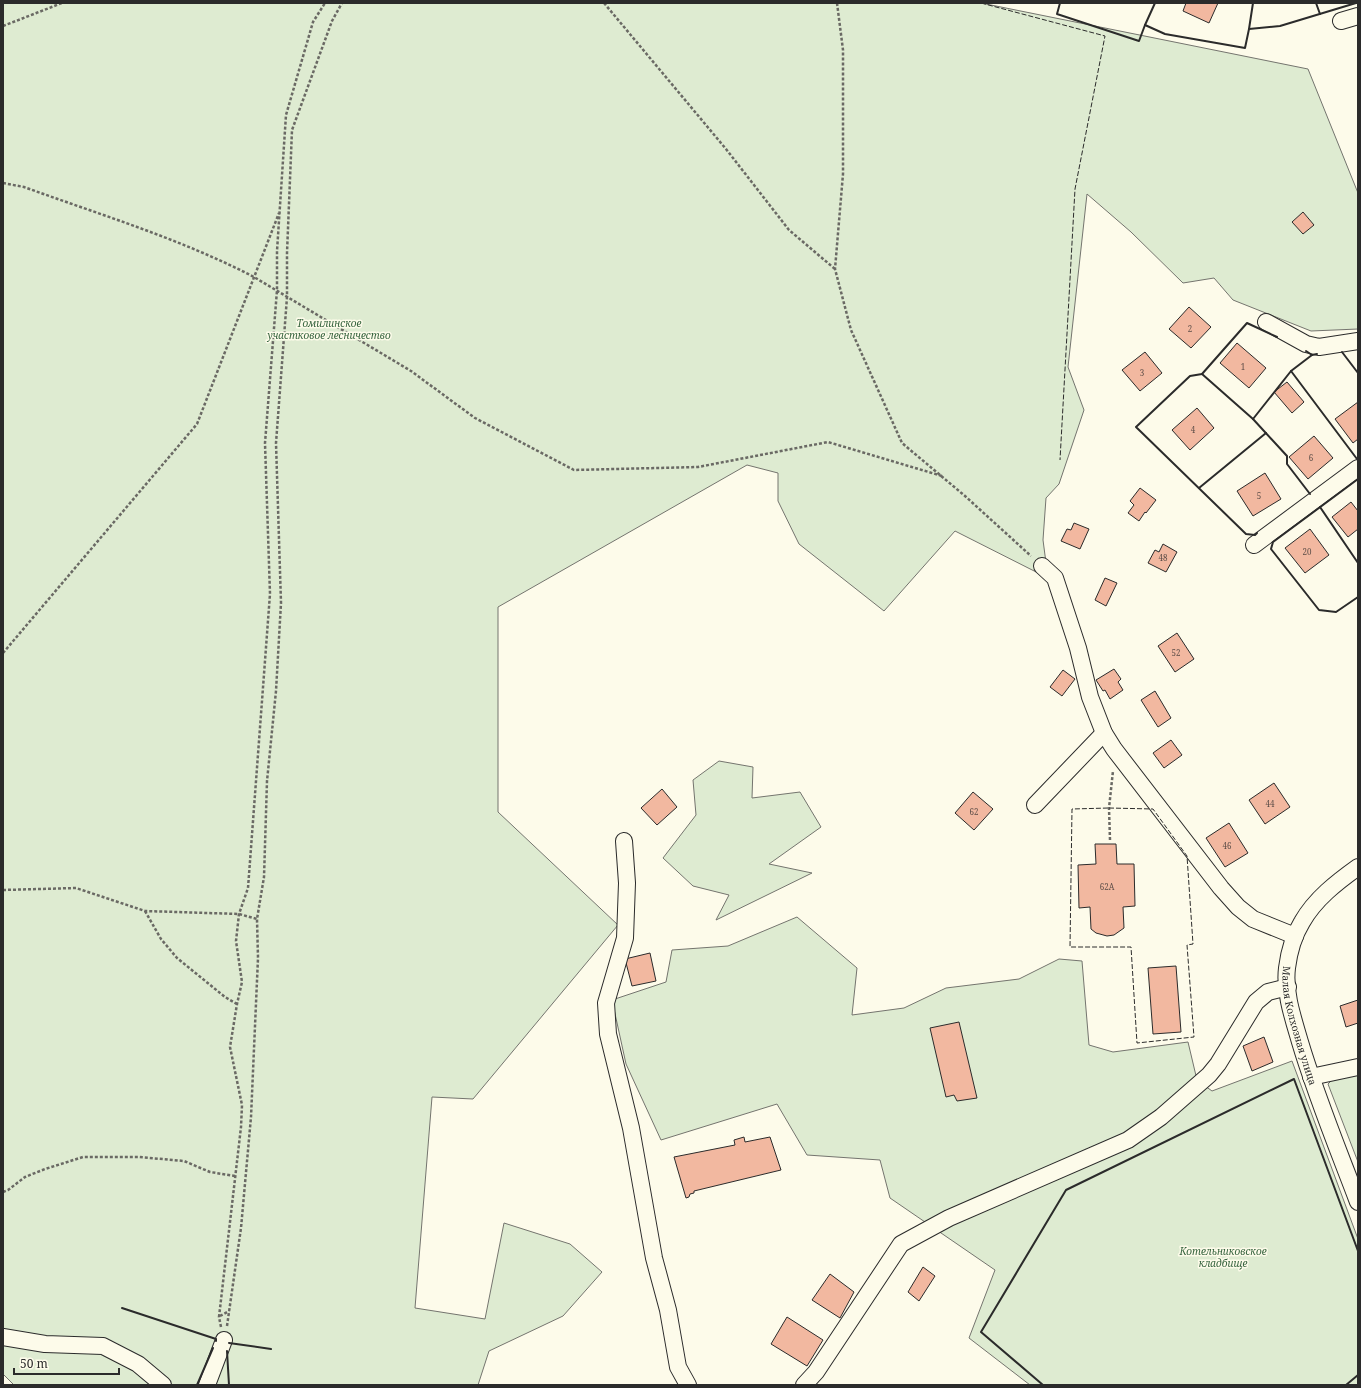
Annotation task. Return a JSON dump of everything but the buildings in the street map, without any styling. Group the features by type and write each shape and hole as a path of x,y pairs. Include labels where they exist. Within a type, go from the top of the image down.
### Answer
{"street":[{"path":"1341,21 1358,16"},
{"path":"1266,322 1306,344 1319,347 1358,341"},
{"path":"1254,545 1358,468"},
{"path":"1042,566 1055,578 1078,648 1090,697 1104,733 1114,749 1221,888 1238,907 1253,919 1295,936"},
{"path":"1035,805 1104,733"},
{"path":"624,841 627,883 625,938 606,1003 608,1034 631,1128 654,1258 668,1310 678,1367 688,1385"},
{"name":"Малая Колхозная улица","path":"1358,867 1341,879 1310,909 1301,922 1295,936 1287,968 1290,1008 1311,1077 1358,1202"},
{"path":"804,1385 816,1372 901,1244 949,1218 1128,1140 1161,1117 1209,1075 1218,1064 1256,1002 1268,992 1288,987"},
{"path":"1311,1077 1358,1067"},
{"path":"207,1385 223,1335"},
{"path":"3,1337 45,1344 103,1346 138,1364 163,1385"}],"path":[{"path":"3,26 22,17 62,3"},
{"path":"223,1335 219,1316 241,1127 242,1105 230,1047 242,982 236,941 238,914 248,888 270,594 265,443 277,290 277,251 286,115 313,22 325,3"},
{"path":"223,1335 229,1310 241,1228 251,1117 258,958 257,919 264,877 267,781 276,691 281,603 276,443 287,297 287,253 292,130 332,21 342,3"},
{"path":"604,3 721,143 789,230 835,269"},
{"path":"837,3 843,50 843,174 835,269 851,330 902,443 942,476 1042,566"},
{"path":"3,183 24,187 149,231 227,263 277,290 411,370 475,418 574,470 698,467 828,442 942,476"},
{"path":"3,653 197,424 280,211"},
{"path":"1110,840 1109,808 1114,749"},
{"path":"3,890 76,888 145,911 238,914 257,919"},
{"path":"145,911 161,939 177,958 225,997 237,1004"},
{"path":"3,1192 25,1177 83,1157 139,1157 184,1161 210,1172 235,1176"},
{"path":"219,1316 229,1310"}],"green space":[{"name":"Томилинское участковое лесничество","path":"3,3 981,3 1308,69 1358,193 1358,329 1311,331 1233,300 1214,278 1183,283 1131,232 1087,194 1068,367 1084,410 1059,484 1046,498 1043,540 1048,578 955,531 884,611 799,544 778,501 778,473 747,465 498,607 498,812 618,925 473,1099 432,1097 415,1308 485,1319 504,1223 570,1244 602,1272 563,1316 489,1351 478,1385 14,1385 3,1374"},
{"path":"719,761 753,767 752,798 800,792 821,827 769,864 812,873 716,920 729,895 693,886 663,858 696,815 693,780"},
{"name":"Котельниковское кладбище","path":"797,917 857,968 852,1015 904,1008 946,988 1019,979 1059,959 1082,961 1089,1045 1113,1052 1188,1042 1197,1080 1212,1091 1292,1061 1358,1239 1358,1385 1030,1385 969,1338 995,1270 890,1198 880,1160 807,1155 777,1104 661,1140 626,1064 612,1000 666,982 672,950 728,946"},
{"path":"1358,1071 1358,1162 1328,1084 1337,1075"}],"fence":[{"path":"981,3 1105,36 1075,189 1060,460"},
{"path":"1109,808 1153,809 1187,856 1193,944 1187,945 1194,1037 1137,1043 1131,947 1070,947 1072,809 1109,808"}],"wall":[{"path":"1060,3 1057,14 1139,41 1145,25 1165,34 1245,48 1249,29 1280,26 1356,3"},
{"path":"1145,25 1155,3"},
{"path":"1249,29 1253,3"},
{"path":"1316,3 1320,14"},
{"path":"1257,533 1255,535 1246,534 1136,427 1190,376 1202,374 1247,323 1277,337"},
{"path":"1306,351 1312,355 1317,354"},
{"path":"1342,352 1358,373"},
{"path":"1253,419 1291,371 1312,355"},
{"path":"1291,371 1357,459"},
{"path":"1202,374 1253,419 1287,456 1287,464 1310,494"},
{"path":"1199,488 1266,433"},
{"path":"1358,479 1273,542 1271,549 1319,610 1336,612 1358,597"},
{"path":"1320,507 1358,563"},
{"path":"1043,1385 981,1332 1066,1190 1294,1079 1358,1251"},
{"path":"122,1308 216,1339 216,1341"},
{"path":"229,1343 271,1349"},
{"path":"197,1385 213,1348"},
{"path":"227,1351 229,1385"},
{"path":"1346,1385 1358,1375"}]}
